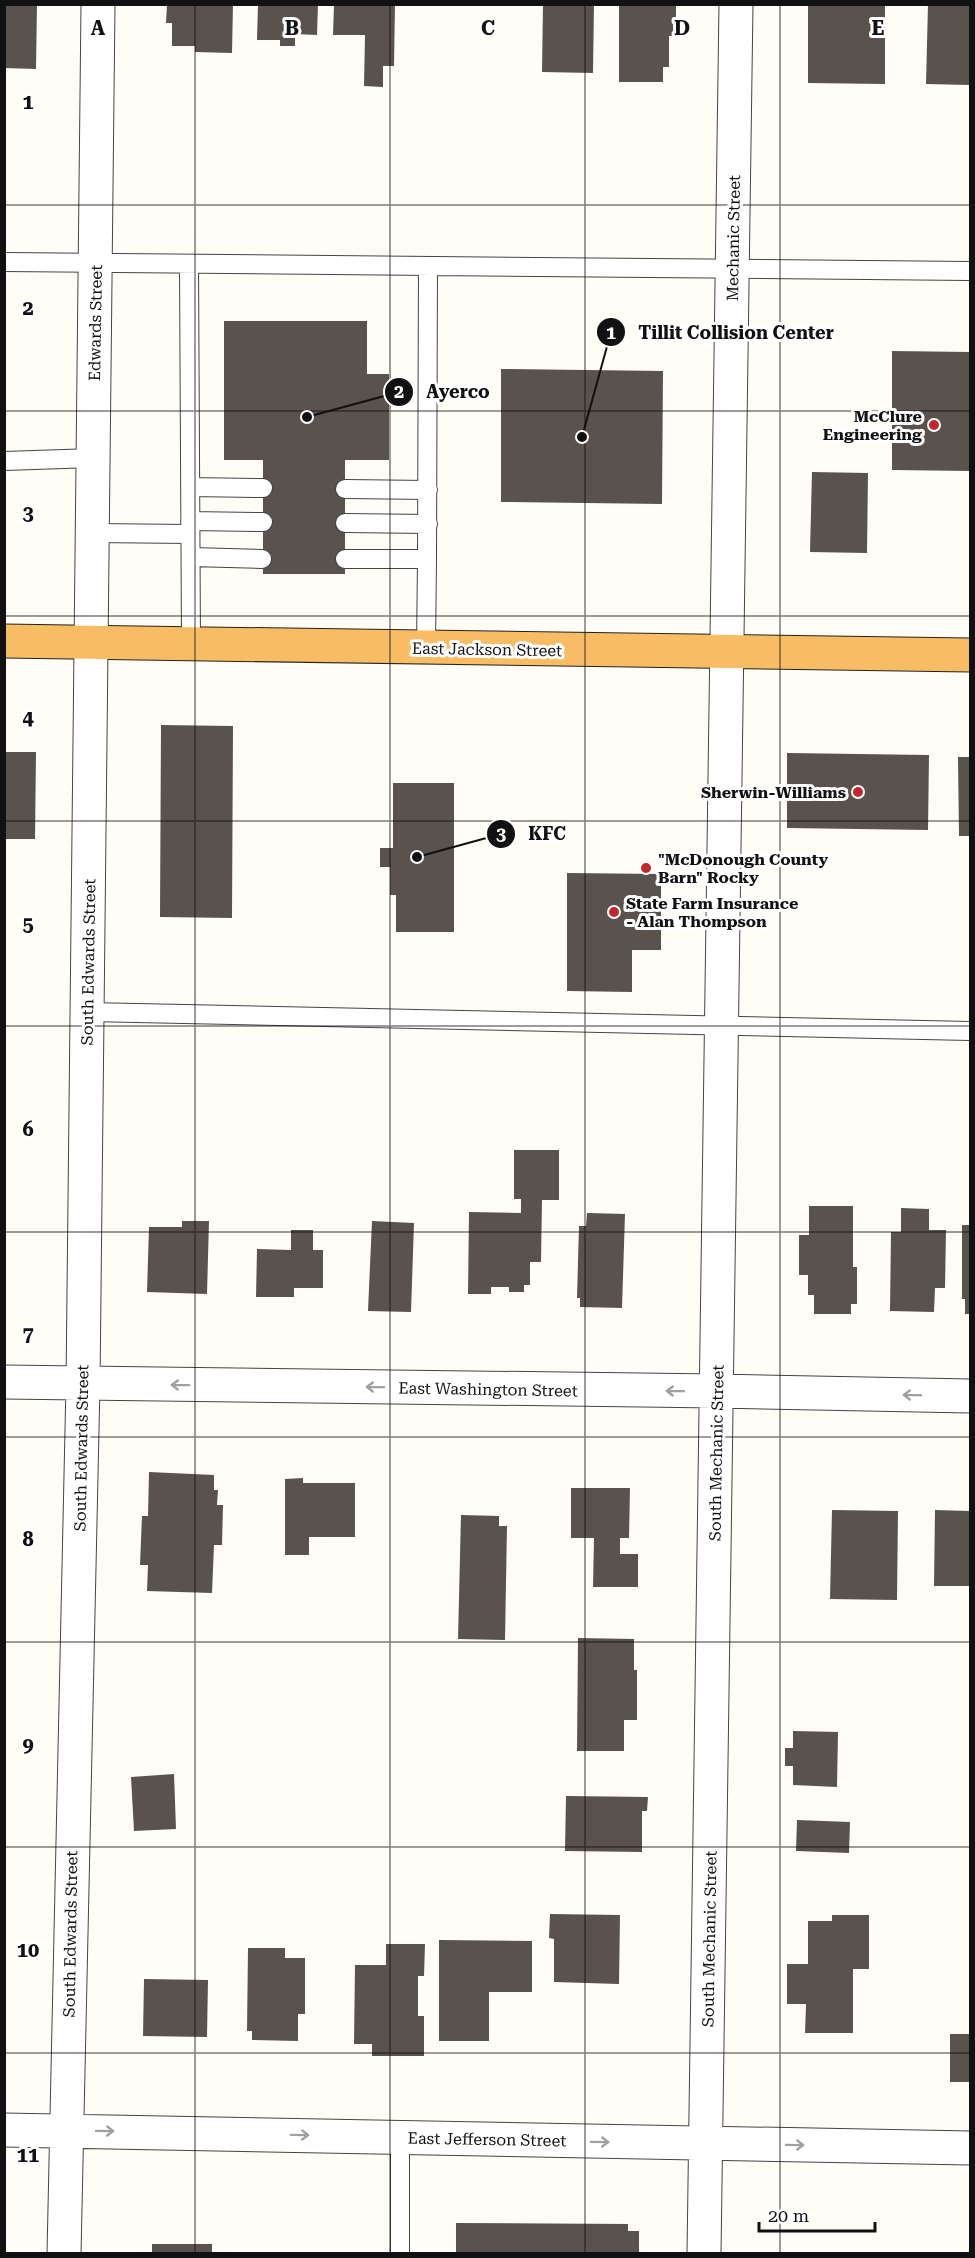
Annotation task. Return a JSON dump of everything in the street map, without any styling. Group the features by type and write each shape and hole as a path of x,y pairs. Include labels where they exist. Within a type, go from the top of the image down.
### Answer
{"highway":[{"name":"East Jackson Street","path":"4,641 970,655"}],"street":[{"name":"Edwards Street","path":"92,642 98,4"},
{"name":"Mechanic Street","path":"727,652 736,4"},
{"name":"South Edwards Street","path":"64,2253 83,1384 92,642"},
{"name":"South Mechanic Street","path":"704,2253 727,652"},
{"name":"East Washington Street","path":"4,1382 970,1396"},
{"name":"East Jefferson Street","path":"4,2130 970,2148"}],"lane":[{"path":"4,262 970,271"},
{"path":"189,264 191,644"},
{"path":"426,648 428,266"},
{"path":"4,461 94,458"},
{"path":"190,487 263,488"},
{"path":"345,489 428,490"},
{"path":"93,533 263,522"},
{"path":"345,523 428,524"},
{"path":"191,557 262,559"},
{"path":"345,559 427,559"},
{"path":"88,1012 970,1031"},
{"path":"400,2137 400,2253"}],"building":[{"path":"4,4 37,4 36,69 4,68"},
{"path":"167,4 233,4 232,53 195,52 195,46 172,46 172,23 166,23"},
{"path":"258,4 318,4 317,35 295,34 295,46 280,46 280,40 257,40"},
{"path":"334,4 395,4 394,66 383,66 383,87 364,86 365,35 333,35"},
{"path":"543,4 594,4 593,73 542,72"},
{"path":"619,4 676,4 676,36 669,36 669,67 663,67 663,82 619,82"},
{"path":"808,4 885,4 885,84 808,83"},
{"path":"928,4 970,4 970,85 926,84"},
{"path":"224,321 367,321 367,374 389,374 389,460 345,460 345,574 263,574 263,460 224,460"},
{"path":"892,351 970,352 970,471 892,470"},
{"path":"501,369 663,371 662,504 501,502"},
{"path":"812,472 868,473 867,553 810,552"},
{"path":"161,725 233,726 232,918 160,917"},
{"path":"5,752 36,752 35,839 5,839"},
{"name":"Sherwin-Williams","path":"787,753 929,755 928,830 787,828"},
{"path":"958,757 970,757 970,836 959,836"},
{"path":"393,783 454,783 454,932 396,932 396,895 390,895 390,867 380,867 380,848 393,848"},
{"name":"State Farm Insurance - Alan Thompson","path":"567,873 661,874 661,950 632,950 632,992 567,991"},
{"path":"514,1150 559,1150 559,1200 542,1200 541,1262 530,1262 530,1285 524,1285 524,1292 509,1292 509,1287 491,1287 491,1294 468,1294 469,1212 521,1213 521,1199 514,1199"},
{"path":"809,1206 853,1206 853,1267 857,1267 857,1304 851,1304 851,1314 814,1314 814,1295 808,1295 808,1275 799,1275 799,1235 809,1235"},
{"path":"901,1208 929,1209 929,1230 946,1230 945,1288 935,1288 934,1312 890,1311 891,1232 901,1232"},
{"path":"587,1213 625,1214 622,1308 580,1307 580,1298 577,1298 579,1226 586,1226"},
{"path":"182,1221 209,1221 207,1294 147,1292 149,1227 182,1227"},
{"path":"372,1221 414,1223 411,1312 368,1311"},
{"path":"962,1225 970,1225 970,1314 965,1314 965,1299 962,1299"},
{"path":"291,1230 313,1230 313,1250 323,1250 323,1288 294,1288 294,1297 256,1297 257,1249 291,1250"},
{"path":"149,1472 214,1475 214,1490 218,1490 217,1505 223,1505 222,1545 214,1545 212,1593 147,1591 148,1565 140,1565 142,1516 148,1516"},
{"path":"303,1478 303,1483 355,1483 355,1537 309,1537 309,1555 285,1555 285,1479"},
{"path":"571,1488 630,1488 629,1538 620,1538 620,1554 638,1554 638,1587 593,1587 594,1538 571,1538"},
{"path":"832,1510 898,1511 897,1600 830,1599"},
{"path":"935,1510 970,1511 970,1586 934,1586"},
{"path":"461,1515 499,1516 499,1526 507,1526 505,1640 458,1639"},
{"path":"578,1638 634,1639 634,1670 637,1670 637,1720 624,1720 624,1751 577,1751"},
{"path":"793,1731 838,1732 837,1787 793,1785 793,1766 785,1766 785,1748 793,1748"},
{"path":"174,1774 176,1829 134,1831 131,1777"},
{"path":"566,1796 648,1797 647,1811 642,1811 642,1852 565,1851"},
{"path":"797,1820 850,1822 849,1853 796,1851"},
{"path":"550,1914 620,1915 619,1984 554,1982 554,1939 549,1938"},
{"path":"832,1915 869,1915 869,1969 853,1969 853,2033 805,2033 806,2004 787,2004 787,1964 808,1964 808,1921 832,1921"},
{"path":"439,1940 532,1941 532,1992 489,1992 489,2041 439,2041"},
{"path":"386,1944 425,1944 424,1976 418,1976 418,2016 424,2016 424,2056 372,2056 372,2044 354,2044 355,1965 386,1965"},
{"path":"248,1948 285,1948 285,1958 305,1958 305,2014 298,2014 298,2041 252,2040 252,2031 247,2031"},
{"path":"144,1979 208,1980 207,2037 143,2036"},
{"path":"950,2034 970,2034 970,2082 950,2082"},
{"path":"456,2223 628,2224 628,2231 639,2231 639,2254 456,2254"},
{"path":"152,2244 212,2244 212,2254 152,2254"}],"place":[{"name":"Ayerco","path":"307,417"},
{"name":"McClure Engineering","path":"934,425"},
{"name":"Tillit Collision Center","path":"582,437"},
{"name":"Sherwin-Williams","path":"858,792"},
{"name":"KFC","path":"417,857"},
{"name":"\"McDonough County Barn\" Rocky","path":"646,868"},
{"name":"State Farm Insurance - Alan Thompson","path":"614,912"}]}
